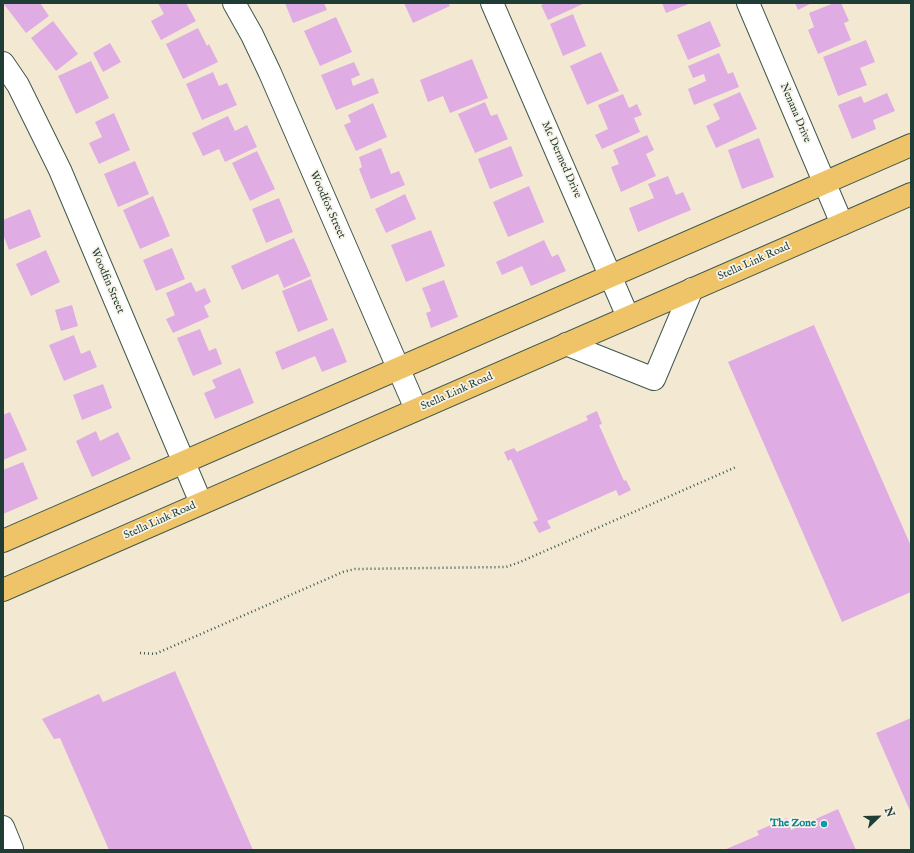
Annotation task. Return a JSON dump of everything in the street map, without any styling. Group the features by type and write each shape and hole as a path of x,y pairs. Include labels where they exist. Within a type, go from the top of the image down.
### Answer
{"main road":[{"path":"3,541 911,145"},
{"name":"Stella Link Road","path":"3,590 911,194"}],"street":[{"name":"Woodfox Street","path":"234,3 252,35 270,73 416,409"},
{"name":"Mc Dermed Drive","path":"492,3 628,317"},
{"name":"Nenana Drive","path":"748,3 842,224"},
{"name":"Woodfin Street","path":"3,63 18,85 60,170 201,503"},
{"path":"566,344 654,379 692,289"},
{"path":"3,827 12,849 9,850"}],"path":[{"path":"140,653 155,654 343,572 355,569 506,566 520,562 736,467"}],"building":[{"path":"3,3 40,3 49,16 26,33"},
{"path":"158,3 186,3 196,21 161,40 151,21 164,14"},
{"path":"285,3 324,3 327,10 293,23"},
{"path":"404,3 448,3 450,6 413,23"},
{"path":"546,3 585,3 548,20 541,5"},
{"path":"662,3 691,3 666,13"},
{"path":"795,3 812,3 798,10"},
{"path":"834,3 841,3 849,21 844,23 851,40 818,54 808,30 814,27 809,13"},
{"path":"573,14 586,46 563,56 550,24"},
{"path":"336,17 352,52 320,66 304,31"},
{"path":"53,21 78,54 56,71 31,38"},
{"path":"710,21 721,46 688,60 677,35"},
{"path":"198,28 207,46 209,44 218,62 183,79 166,44"},
{"path":"866,40 875,62 860,68 867,85 838,96 823,57"},
{"path":"110,43 121,62 103,72 93,53"},
{"path":"601,52 619,91 587,105 570,66"},
{"path":"719,53 728,74 733,72 739,87 694,105 688,89 706,81 704,74 693,78 688,66"},
{"path":"472,59 488,98 450,113 443,96 428,102 420,80"},
{"path":"91,61 109,98 76,114 58,76"},
{"path":"354,62 360,75 351,79 353,86 373,78 379,93 336,110 321,75"},
{"path":"213,72 219,86 227,83 237,105 202,120 186,84"},
{"path":"740,92 757,129 716,148 706,126 720,119 713,104"},
{"path":"887,93 895,111 873,120 876,129 852,139 838,105 861,96 864,103"},
{"path":"623,94 629,108 637,104 642,115 634,118 640,132 602,149 595,135 608,129 598,105"},
{"path":"485,102 491,116 497,114 508,139 475,153 458,114"},
{"path":"373,103 387,137 356,151 344,125 351,122 348,115"},
{"path":"114,113 130,150 99,164 89,143 102,137 95,122"},
{"path":"228,116 235,131 247,125 257,147 225,162 219,149 203,156 192,133"},
{"path":"647,135 654,150 646,154 656,176 621,192 611,167 619,164 613,150"},
{"path":"759,138 774,177 742,189 728,150"},
{"path":"511,146 523,176 490,189 478,159"},
{"path":"381,148 391,174 399,171 405,185 371,199 359,169 362,167 359,157"},
{"path":"257,151 275,189 250,201 232,163"},
{"path":"135,161 149,194 118,207 104,174"},
{"path":"668,176 676,195 683,192 691,210 638,232 629,208 654,198 648,184"},
{"path":"529,186 544,222 508,237 493,202"},
{"path":"405,194 416,219 386,233 375,209"},
{"path":"153,196 170,236 140,249 123,210"},
{"path":"279,198 293,232 266,243 252,209"},
{"path":"30,209 41,237 9,250 3,234 3,220"},
{"path":"431,230 445,266 406,282 391,245"},
{"path":"294,238 311,276 284,288 278,274 242,290 231,266"},
{"path":"544,240 552,257 558,254 566,271 531,286 522,266 502,275 496,262"},
{"path":"172,248 185,279 156,291 143,260"},
{"path":"46,250 60,282 31,296 16,264"},
{"path":"311,279 328,320 298,332 282,291"},
{"path":"444,280 458,317 431,328 426,313 431,311 422,288"},
{"path":"191,282 196,292 205,288 211,302 204,306 209,317 173,333 166,319 175,315 166,293"},
{"path":"72,305 78,326 61,331 55,310"},
{"path":"814,325 911,546 911,592 842,622 728,362"},
{"path":"333,328 347,362 322,372 315,356 282,370 275,352"},
{"path":"200,329 209,351 216,348 222,364 193,376 177,338"},
{"path":"74,335 81,354 90,350 97,367 64,381 49,345"},
{"path":"240,368 254,403 215,419 204,393 216,388 212,380"},
{"path":"103,384 112,408 82,420 73,395"},
{"path":"597,411 602,424 599,425 624,481 626,480 631,490 619,496 616,490 547,521 551,528 539,533 533,522 538,520 511,459 508,461 504,452 514,448 517,452 588,420 586,416"},
{"path":"10,412 27,450 3,460 3,415"},
{"path":"96,431 100,441 118,432 131,459 92,477 76,441"},
{"path":"23,462 38,499 3,514 3,470"},
{"path":"175,671 253,850 109,850 60,738 54,739 42,719 99,694 103,702"},
{"path":"911,718 911,813 876,733"},
{"name":"The Zone","path":"838,809 856,850 724,850 759,835 757,831 787,818 791,830"}],"place":[{"name":"The Zone","path":"824,824"}]}
